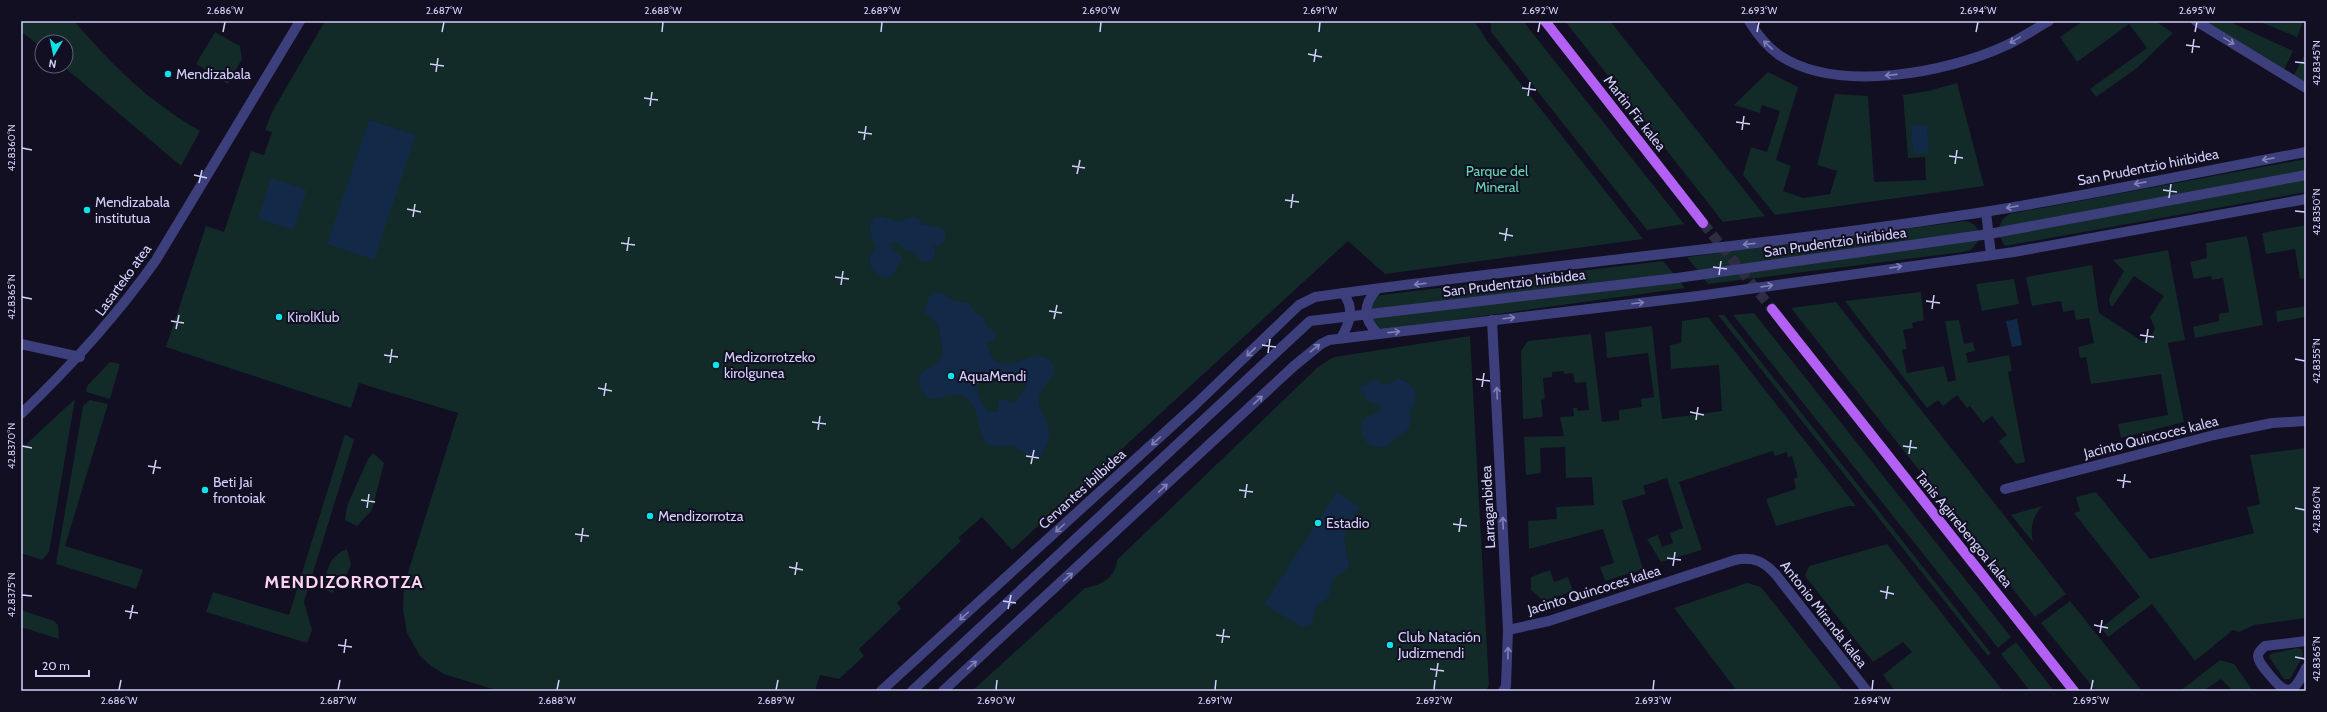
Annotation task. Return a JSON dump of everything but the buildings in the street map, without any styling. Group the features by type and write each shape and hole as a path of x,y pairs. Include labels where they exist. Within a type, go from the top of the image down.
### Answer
{"main road":[{"name":"Martin Fiz kalea","path":"1545,21 1703,222"},
{"name":"Tanis Agirrebengoa kalea","path":"1772,309 2074,691"}],"street":[{"name":"Lasarteko atea","path":"21,414 80,357 103,331 156,260 300,21"},
{"path":"1749,21 1758,36 1778,54 1796,64 1820,72 1889,76 1950,65 2006,45 2049,21"},
{"path":"2196,21 2306,88"},
{"name":"San Prudentzio hiribidea","path":"1299,305 1315,297 1343,293 1815,236 1986,212 2305,150"},
{"name":"San Prudentzio hiribidea","path":"912,691 1310,321 1677,278 1989,234 2306,175"},
{"path":"943,691 1294,366 1321,344 1341,338 1692,297 1991,255 2306,199"},
{"path":"1986,212 1991,255"},
{"path":"1377,289 1367,303 1366,314 1367,322 1378,334"},
{"path":"1341,338 1349,325 1351,316 1347,299 1343,293"},
{"name":"Cervantes ibilbidea","path":"880,691 1195,405 1299,305"},
{"name":"Larraganbidea","path":"1492,320 1508,630 1506,686 1504,691"},
{"path":"21,344 80,357"},
{"name":"Jacinto Quincoces kalea","path":"2005,489 2214,435 2272,423 2306,421"},
{"name":"Jacinto Quincoces kalea","path":"1508,630 1548,621 1735,560 1746,558 1756,559"},
{"name":"Antonio Miranda kalea","path":"1756,559 1768,565 1867,691"},
{"path":"2306,641 2265,646 2260,650 2258,657 2265,669 2283,689 2289,690 2298,685 2306,668"}],"green space":[{"path":"21,21 74,21 117,68 132,82 181,120 200,131 181,166 72,74 74,74 74,34 34,34 34,42 21,31"},
{"name":"Medizorrotzeko kirolgunea","path":"325,21 1474,21 1488,42 1643,239 1385,274 1348,241 1012,550 982,517 958,538 961,541 897,603 901,609 859,649 864,656 839,679 820,675 815,691 499,691 444,674 431,666 420,656 407,633 403,609 404,585 458,413 359,383 351,408 166,347 206,226 224,232 251,151 264,155 272,132 265,130 272,112"},
{"path":"1491,21 1523,21 1684,224 1647,230 1491,32"},
{"path":"1565,21 1610,21 1765,216 1723,222"},
{"path":"2083,21 2155,21 2173,33 2137,68 2096,97 2090,89 2147,48 2129,24 2077,62 2060,37"},
{"path":"2204,21 2228,21 2293,51 2284,70"},
{"path":"2258,21 2300,21 2303,22 2297,37"},
{"path":"215,32 240,46 242,59 228,84 196,64"},
{"path":"2304,56 2306,57 2306,82 2294,75"},
{"path":"1768,72 1798,87 1776,160 1791,166 1783,191 1803,198 1830,194 1837,171 1817,165 1835,94 1868,96 1874,182 1926,180 1925,157 1908,158 1903,95 1928,91 1957,83 1984,186 1775,215 1743,175 1751,147 1767,152 1780,111 1762,105 1760,113 1734,105"},
{"path":"2306,159 2306,192 2005,246 1999,233 2000,224 2009,214"},
{"path":"1966,221 1976,227 1979,232 1980,239 1971,250 1963,252 1708,284 1687,257"},
{"path":"2306,225 2306,278 2300,279 2295,249 2266,254 2262,233"},
{"path":"2247,236 2263,325 2195,338 2193,327 2219,321 2219,314 2229,312 2223,278 2212,280 2211,276 2194,279 2190,262 2207,258 2206,243"},
{"path":"2168,250 2185,340 2168,343 2184,422 2121,438 2118,424 2168,415 2161,374 2091,384 2086,357 2080,358 2078,347 2094,343 2089,318 2076,320 2074,310 2063,312 2061,301 2032,306 2026,277 2092,265 2099,313 2142,341 2149,340 2155,329 2150,317 2164,296 2134,276 2112,307 2109,302 2110,295 2124,271 2113,260"},
{"path":"1663,261 1685,288 1381,330 1375,323 1372,315 1371,298 1381,295"},
{"path":"2014,279 2019,304 1982,311 1976,284"},
{"path":"1921,292 1924,320 1912,323 1913,328 1903,330 1907,349 1902,350 1907,373 1944,366 1948,382 1956,380 1945,321 1959,320 1964,344 1973,342 1975,351 1966,353 1968,363 2009,355 2012,371 2008,372 2025,462 2016,464 1999,441 2007,435 1992,416 1983,423 1970,406 1967,408 1957,395 1943,406 1938,400 1927,408 1845,301"},
{"path":"1836,302 2066,594 2035,617 1791,308"},
{"path":"2306,306 2306,317 2277,322 2276,311"},
{"path":"1754,313 2011,637 1998,648 1733,315"},
{"path":"1718,315 1724,315 1991,653 1988,656"},
{"path":"1708,317 1856,506 1848,506 1776,526 1766,499 1796,489 1794,479 1798,477 1792,456 1788,457 1787,452 1775,456 1773,451 1679,482 1702,550 1661,562 1647,539 1658,535 1662,547 1673,543 1670,533 1683,528 1667,478 1643,486 1646,494 1622,501 1643,569 1605,581 1600,567 1614,563 1603,529 1529,549 1528,521 1557,519 1556,507 1594,505 1592,477 1566,478 1565,447 1540,448 1541,473 1526,475 1524,437 1564,436 1560,417 1574,416 1573,408 1577,408 1578,411 1589,410 1586,382 1575,383 1573,373 1564,374 1564,371 1552,372 1552,377 1543,378 1545,399 1541,400 1543,417 1523,419 1521,351 1528,341 1591,334 1602,422 1619,420 1619,410 1642,407 1641,399 1654,397 1648,353 1607,358 1605,332 1652,326 1662,419 1722,411 1719,365 1671,369 1670,345 1681,343 1682,321"},
{"name":"Estadio","path":"1470,336 1489,685 1486,691 972,691 1085,588 1097,585 1107,580 1114,572 1117,560 1318,367 1334,357"},
{"path":"110,362 120,364 110,399 86,392 87,386"},
{"path":"75,399 49,552 42,560 21,553 21,449"},
{"path":"90,400 108,404 65,546 143,570 136,589 56,564 83,406"},
{"path":"345,434 354,440 304,602 312,630 307,643 206,612 213,592 289,615"},
{"path":"2306,448 2306,618 2254,625 2239,632 2233,630 2195,661 2152,604 2108,637 2101,628 2140,597 2074,513 2080,511 2076,497 2096,492 2150,559 2254,533 2247,507 2260,504 2250,455"},
{"path":"373,453 384,463 372,510 357,526 345,520 347,506 368,459"},
{"path":"2042,506 2033,523 2033,542 2011,515"},
{"path":"1887,544 2003,691 1895,691 1883,675 1912,652 1903,642 1873,662 1805,576 1809,566"},
{"path":"347,549 351,565 345,578 332,593 326,590 327,571 336,556"},
{"path":"1550,570 1554,582 1568,577 1573,591 1544,601 1531,590 1531,577"},
{"path":"1747,583 1761,587 1843,691 1737,691 1674,608"},
{"path":"2070,601 2142,691 2096,691 2041,623"},
{"path":"21,610 54,621 58,625 59,639 21,627"},
{"path":"2016,642 2054,691 2030,691 2001,654"},
{"path":"2297,648 2302,649 2303,656 2290,679 2284,679 2269,657 2270,654"},
{"path":"2220,660 2234,664 2253,691 2233,691 2221,679 2203,691 2180,691"}],"water":[{"path":"369,120 416,135 374,260 327,244"},
{"path":"1911,125 1927,125 1929,153 1913,153"},
{"path":"271,178 307,190 293,230 258,219"},
{"path":"913,216 919,220 924,228 922,237 913,252 906,251 897,242 887,244 902,257 891,278 880,276 871,268 870,257 876,247 870,232 872,221 875,217 883,217 898,222"},
{"name":"AquaMendi","path":"937,292 943,293 950,299 970,304 974,313 984,318 986,326 996,332 995,339 987,343 990,354 995,361 1001,364 1008,364 1040,355 1053,364 1054,375 1043,388 1039,397 1040,408 1049,428 1048,440 1042,455 1032,458 1012,445 999,447 987,444 982,434 973,406 964,397 953,395 934,399 929,398 920,389 919,377 924,371 940,359 942,352 938,327 932,319 924,313 928,298","holes":["986,372 1003,377 1019,375 1025,378 1027,384 1015,403 1003,399 999,401 997,412 987,412 977,391 981,378"]},
{"path":"2017,319 2022,345 2012,347 2006,321"},
{"path":"1399,379 1409,384 1415,392 1415,402 1409,412 1411,422 1410,426 1387,446 1372,446 1364,439 1362,434 1362,423 1365,418 1378,412 1381,408 1379,403 1372,403 1365,399 1363,391 1359,391 1360,386 1364,387 1372,380 1377,380 1384,385"},
{"path":"1337,492 1360,507 1344,532 1347,534 1344,539 1349,566 1344,572 1333,579 1329,597 1316,606 1312,624 1301,627 1264,604"}],"waterway":[{"path":"924,234 936,236"},
{"path":"918,244 926,252"}],"tunnel":[{"path":"1703,223 1772,309"}],"place":[{"name":"Mendizabala","path":"168,74"},
{"name":"Mendizabala institutua","path":"87,210"},
{"name":"KirolKlub","path":"279,317"},
{"name":"Medizorrotzeko kirolgunea","path":"716,365"},
{"name":"AquaMendi","path":"951,376"},
{"name":"Beti Jai frontoiak","path":"205,490"},
{"name":"Mendizorrotza","path":"650,516"},
{"name":"Estadio","path":"1318,523"},
{"name":"Club Natación Judizmendi","path":"1390,645"}],"district":[{"name":"MENDIZORROTZA","path":"344,582"}],"park label":[{"name":"Parque del Mineral","path":"1497,180"}]}
